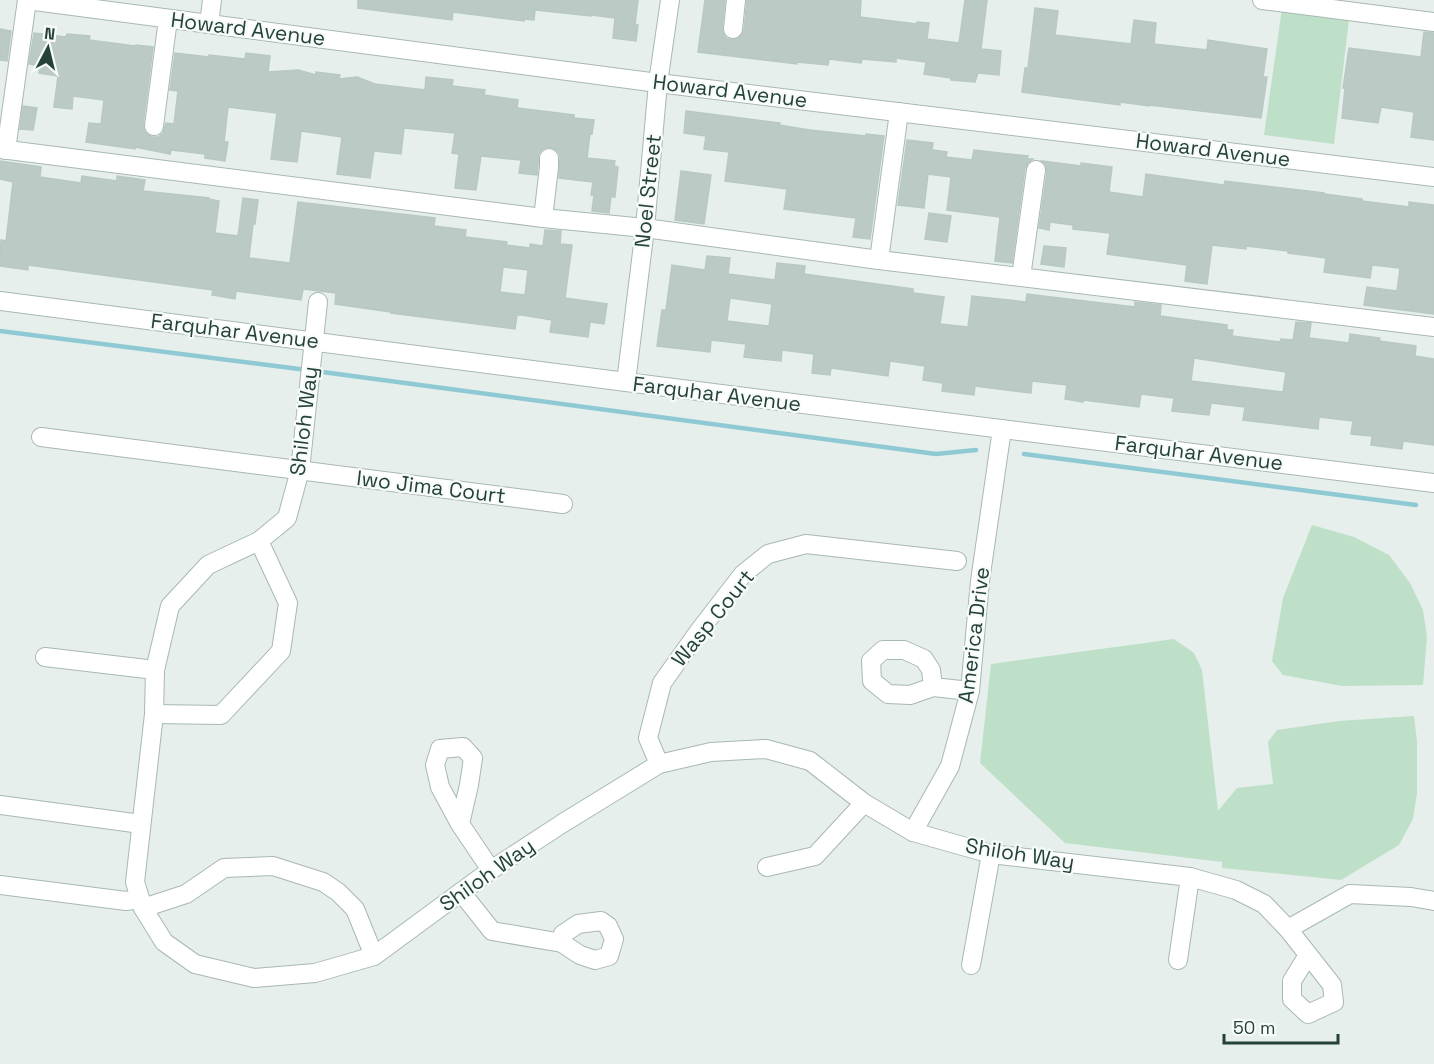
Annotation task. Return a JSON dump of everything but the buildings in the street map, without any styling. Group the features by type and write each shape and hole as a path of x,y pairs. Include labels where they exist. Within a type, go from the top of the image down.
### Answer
{"street":[{"path":"30,0 3,150 1434,327"},
{"name":"Howard Avenue","path":"30,0 658,82 1434,177"},
{"path":"209,24 212,0"},
{"name":"Noel Street","path":"626,382 645,228 658,82 670,0"},
{"path":"733,29 736,0"},
{"path":"1262,0 1434,22"},
{"path":"154,126 168,19"},
{"path":"879,260 899,112"},
{"path":"543,218 549,158"},
{"path":"1021,277 1036,170"},
{"name":"Farquhar Avenue","path":"0,301 1434,483"},
{"name":"Shiloh Way","path":"318,302 300,470 287,518 259,541 208,565 170,606 155,670 154,714 135,882 141,904 164,942 195,964 254,978 315,973 374,956 492,870 659,764 711,752 766,748 810,761 864,803 913,832 991,854 1190,877 1236,890 1264,904 1288,928 1308,955"},
{"name":"America Drive","path":"913,832 950,766 970,692 980,581 1002,429"},
{"name":"Iwo Jima Court","path":"41,437 563,504"},
{"path":"154,714 221,715 281,651 288,603 259,541"},
{"name":"Wasp Court","path":"659,764 648,738 662,683 743,574 768,554 806,543 957,561"},
{"path":"45,657 155,670"},
{"path":"933,687 970,692"},
{"path":"767,867 815,856 864,803"},
{"path":"0,805 141,824"},
{"path":"460,824 492,870"},
{"path":"971,965 991,854"},
{"path":"0,885 141,904 186,894 224,868 273,866 323,882 338,892 355,909 374,956"},
{"path":"1178,960 1190,877"},
{"path":"461,892 492,931 562,942"},
{"path":"1288,928 1350,894 1411,897 1434,901"}],"green space":[{"path":"1282,8 1349,20 1334,144 1264,135"},
{"path":"1312,525 1354,537 1389,555 1410,583 1423,610 1427,637 1423,685 1342,686 1283,675 1272,661 1283,598"},
{"path":"1174,639 1194,653 1202,670 1218,811 1237,788 1273,784 1268,742 1277,730 1339,721 1414,716 1417,741 1417,793 1413,819 1399,845 1341,880 1222,868 1222,862 1065,843 980,763 991,664"}],"waterway":[{"path":"0,331 307,370"},
{"path":"315,371 936,454 976,450"},
{"path":"1024,454 1416,505"}]}
